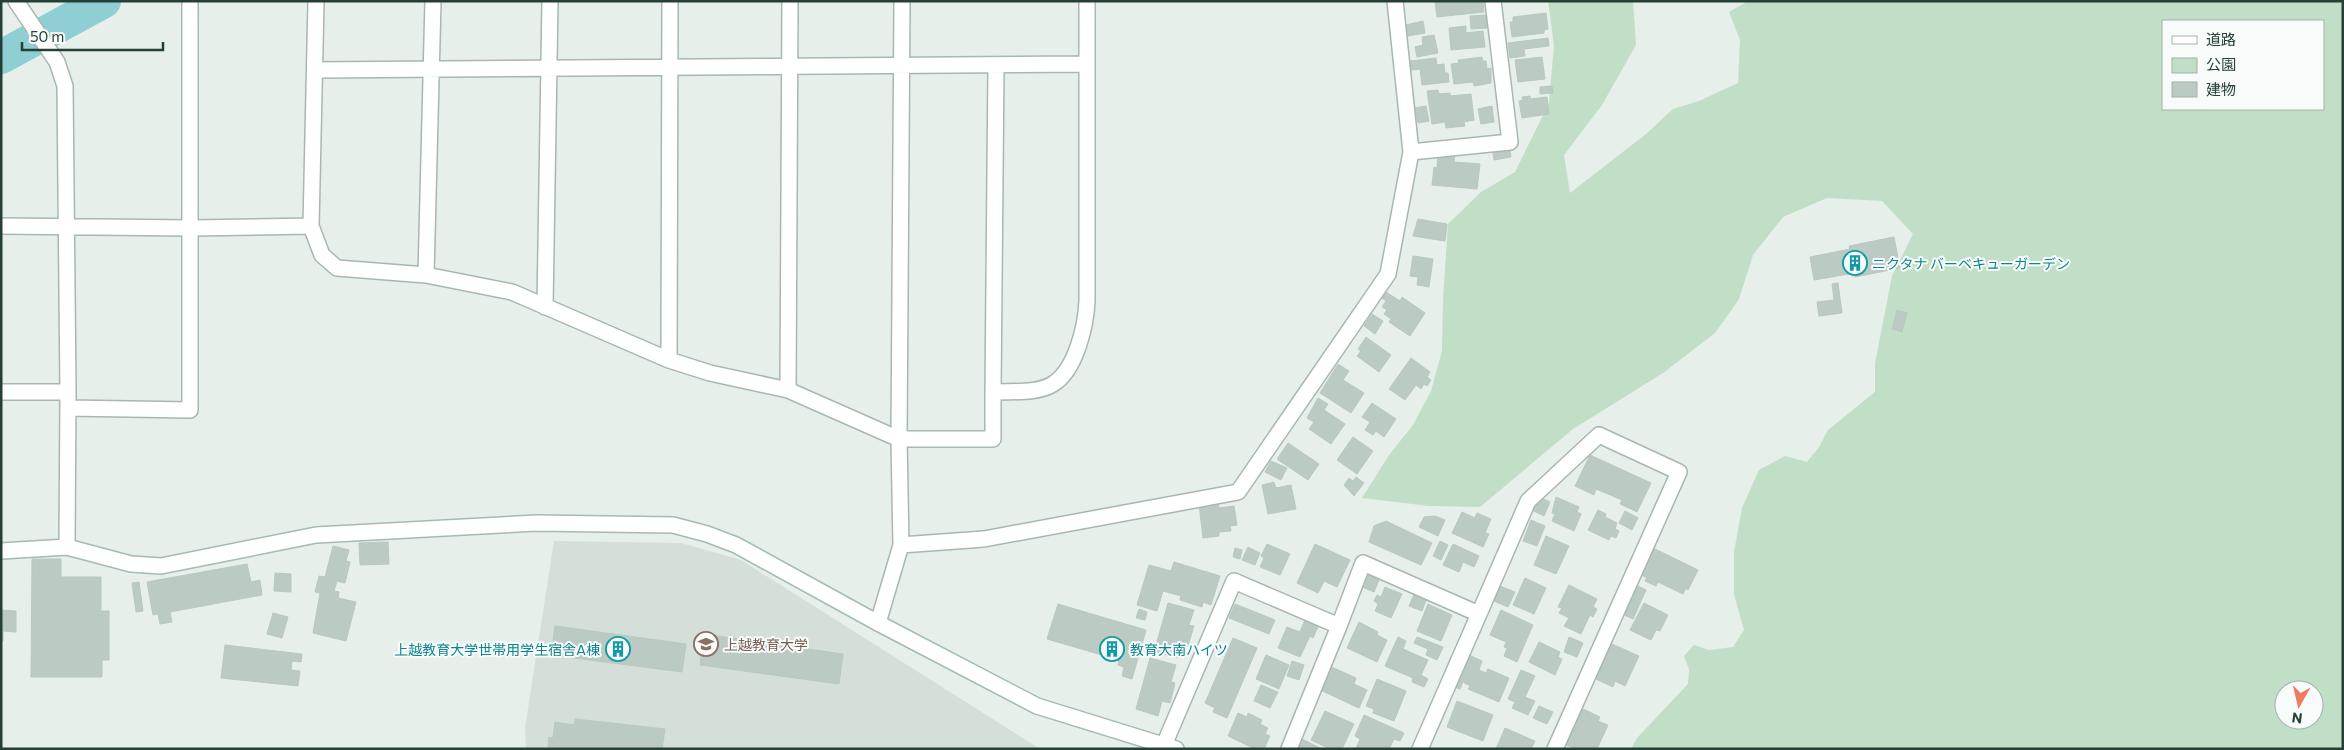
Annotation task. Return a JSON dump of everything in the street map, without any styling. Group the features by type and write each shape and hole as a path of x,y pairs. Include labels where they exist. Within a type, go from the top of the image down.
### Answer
{"street":[{"path":"316,1 311,226 322,255 337,268 426,275 512,292 669,360 710,373 788,390 899,438 993,439 996,65"},
{"path":"426,275 433,1"},
{"path":"545,307 550,1"},
{"path":"669,360 670,1"},
{"path":"788,390 790,1"},
{"path":"878,623 901,546 899,438 900,66 902,1"},
{"path":"993,392 1037,390 1054,384 1065,373 1086,324 1088,301 1085,64 1087,1"},
{"path":"901,546 984,538 1238,492 1388,274 1412,152 1395,1"},
{"path":"1412,152 1510,142 1493,1"},
{"path":"16,2 57,62 65,86 68,392 67,547"},
{"path":"68,408 190,410 190,4"},
{"path":"315,70 1085,64"},
{"path":"1,226 191,228 311,226"},
{"path":"1,392 68,392"},
{"path":"1423,748 1528,501 1600,435 1679,472 1555,749"},
{"path":"1,551 67,547 126,563 161,566 316,535 538,523 673,525 707,534 736,545 878,623 1037,706 1170,747 1234,581 1338,626"},
{"path":"1289,749 1363,563 1479,614"}],"shaded area":[{"name":"上越教育大学","path":"554,541 681,543 741,560 1040,749 526,749 525,728"}],"green space":[{"path":"1548,1 1633,1 1636,45 1602,105 1564,155 1570,193 1646,134 1673,109 1699,101 1738,83 1740,40 1729,12 1748,1 2343,1 2343,749 1631,749 1637,738 1688,684 1689,669 1684,656 1694,645 1709,650 1733,647 1744,630 1734,594 1734,552 1742,508 1759,470 1785,456 1807,462 1819,447 1828,430 1875,392 1875,363 1892,276 1913,234 1882,201 1827,198 1783,217 1753,255 1739,299 1715,333 1663,373 1573,429 1480,507 1429,506 1362,498 1389,455 1413,425 1431,391 1442,351 1448,224 1481,192 1515,172 1549,103 1554,45"}],"building":[{"path":"1435,1 1483,1 1484,12 1437,17"},
{"path":"1546,13 1548,29 1544,30 1544,33 1512,37 1510,22 1513,22 1513,17"},
{"path":"1486,15 1487,28 1471,29 1470,16"},
{"path":"1423,21 1425,33 1408,36 1406,25"},
{"path":"1466,26 1466,33 1483,31 1485,47 1451,50 1449,28"},
{"path":"1434,35 1438,53 1417,57 1415,47 1423,45 1422,37"},
{"path":"1548,38 1549,46 1524,49 1525,56 1510,58 1508,43"},
{"path":"1482,57 1483,61 1486,61 1487,69 1491,68 1491,83 1474,86 1473,82 1454,84 1451,64 1459,63 1458,60"},
{"path":"1542,57 1545,79 1518,82 1515,60"},
{"path":"1436,58 1437,65 1444,64 1449,82 1422,85 1420,69 1411,70 1410,61"},
{"path":"1552,86 1553,93 1540,94 1540,87"},
{"path":"1438,90 1439,94 1450,93 1450,96 1471,94 1474,120 1464,122 1465,126 1446,128 1445,122 1432,124 1427,91"},
{"path":"1530,96 1530,99 1547,97 1549,114 1522,118 1519,101 1523,100 1522,97"},
{"path":"1426,106 1429,121 1418,123 1415,108"},
{"path":"1492,106 1494,122 1481,124 1478,109"},
{"path":"1509,143 1511,157 1494,160 1492,146"},
{"path":"1455,151 1454,162 1480,164 1477,189 1432,185 1434,167 1437,168 1438,155"},
{"path":"1418,219 1447,224 1445,241 1413,236"},
{"name":"ニクタナ バーベキューガーデン","path":"1894,237 1900,268 1855,277 1854,273 1814,280 1810,257 1850,249 1849,246"},
{"path":"1413,256 1433,259 1429,287 1417,285 1418,277 1410,276"},
{"path":"1838,283 1842,313 1819,316 1817,302 1834,300 1832,284"},
{"path":"1386,292 1400,301 1402,297 1425,313 1410,336 1389,322 1391,319 1384,314 1387,310 1382,307 1386,301 1382,298"},
{"path":"1897,310 1907,313 1902,332 1892,329"},
{"path":"1372,314 1383,321 1375,334 1364,326"},
{"path":"1366,337 1391,355 1379,372 1357,356 1361,351 1358,349"},
{"path":"1411,358 1430,372 1427,377 1431,380 1427,386 1424,384 1421,389 1416,385 1405,400 1389,389"},
{"path":"1338,364 1349,371 1343,380 1364,393 1351,413 1320,393"},
{"path":"1318,398 1328,404 1324,410 1345,424 1331,444 1309,429 1314,422 1307,418"},
{"path":"1372,403 1396,419 1384,437 1376,431 1373,435 1365,430 1370,422 1362,417"},
{"path":"1353,437 1373,451 1357,474 1337,460"},
{"path":"1288,443 1319,464 1308,480 1277,459"},
{"path":"1590,455 1651,483 1637,512 1620,504 1622,500 1596,489 1594,495 1575,486"},
{"path":"1271,461 1287,468 1281,480 1265,472"},
{"path":"1356,477 1364,483 1354,496 1344,485 1349,478 1353,481"},
{"path":"1274,482 1276,488 1291,485 1296,509 1268,514 1262,485"},
{"path":"1537,496 1550,502 1544,516 1532,510"},
{"path":"1556,497 1579,507 1577,512 1581,514 1574,531 1552,521 1555,514 1552,513"},
{"path":"1218,502 1219,508 1234,506 1237,525 1230,526 1231,531 1219,532 1219,536 1203,538 1199,504"},
{"path":"1598,510 1606,514 1605,517 1617,523 1615,529 1619,531 1616,538 1611,536 1609,540 1588,530"},
{"path":"1625,511 1638,518 1632,530 1619,523"},
{"path":"1462,512 1475,518 1477,513 1491,519 1485,533 1489,534 1483,547 1452,533"},
{"path":"1435,516 1445,520 1438,536 1419,527 1424,517"},
{"path":"1531,520 1545,526 1537,546 1523,541"},
{"path":"1386,521 1432,543 1421,565 1369,542 1374,526"},
{"path":"1546,536 1569,546 1556,574 1534,565"},
{"path":"1440,541 1448,545 1441,560 1433,556"},
{"path":"388,542 389,564 360,565 359,543"},
{"path":"1267,544 1290,554 1280,575 1260,567 1264,558 1261,556"},
{"path":"1315,544 1350,560 1337,587 1324,581 1318,593 1297,583"},
{"path":"1453,544 1479,556 1474,567 1463,562 1459,572 1443,565"},
{"path":"333,546 349,550 346,561 350,562 345,583 337,581 334,591 339,592 338,598 356,602 346,641 313,633 320,593 315,592 319,576 325,577"},
{"path":"1248,547 1260,553 1255,565 1242,560"},
{"path":"1651,547 1698,570 1688,590 1686,588 1683,594 1658,582 1656,586 1645,581 1647,578 1638,573"},
{"path":"1235,548 1242,550 1240,559 1233,557"},
{"path":"32,559 61,559 61,577 101,577 101,611 109,611 109,660 102,660 102,677 31,677"},
{"path":"1174,562 1220,576 1211,605 1203,602 1202,607 1180,600 1181,596 1163,591 1157,611 1137,605 1149,565 1171,571"},
{"path":"247,564 251,582 260,580 262,595 170,612 172,622 160,624 158,614 153,615 147,582"},
{"path":"1368,569 1381,575 1374,592 1360,586"},
{"path":"275,573 291,574 291,592 274,591"},
{"path":"1525,578 1546,588 1534,614 1513,605"},
{"path":"139,582 143,611 136,612 132,583"},
{"path":"1634,584 1646,590 1633,619 1620,613"},
{"path":"1569,585 1597,599 1593,607 1597,609 1593,617 1590,615 1581,634 1564,626 1569,618 1559,613 1562,608 1558,607"},
{"path":"1500,586 1515,592 1508,607 1494,601"},
{"path":"1385,587 1402,594 1391,618 1375,611 1378,604 1374,601 1377,595 1381,597"},
{"path":"1415,592 1427,597 1422,611 1409,606"},
{"path":"1168,603 1194,610 1189,625 1194,626 1188,646 1182,645 1178,658 1154,652"},
{"path":"1644,603 1668,615 1660,631 1656,630 1651,640 1630,630"},
{"name":"教育大南ハイツ","path":"1058,604 1146,630 1132,679 1122,676 1124,667 1118,665 1119,660 1047,639"},
{"path":"1235,604 1275,620 1269,634 1229,618"},
{"path":"1428,604 1452,615 1441,641 1417,631"},
{"path":"1139,609 1147,612 1145,620 1136,618"},
{"path":"1,610 16,611 16,632 3,631 3,641 1,641"},
{"path":"1501,610 1533,625 1517,662 1504,656 1507,648 1504,647 1506,642 1490,635"},
{"path":"273,613 288,617 282,638 267,634"},
{"path":"1307,615 1321,620 1313,638 1310,636 1300,657 1278,648 1287,627 1300,632"},
{"path":"1359,622 1378,632 1377,635 1387,640 1377,662 1347,648"},
{"name":"上越教育大学世帯用学生宿舎A棟","path":"555,626 686,644 682,672 551,655"},
{"path":"704,634 843,654 839,684 700,665"},
{"path":"1398,637 1406,641 1403,649 1428,660 1421,675 1428,679 1424,687 1412,682 1413,678 1385,666"},
{"path":"1417,637 1443,647 1437,660 1426,655 1428,649 1414,643"},
{"path":"1569,637 1583,643 1577,657 1564,652"},
{"path":"1233,638 1257,648 1227,718 1213,712 1215,708 1205,703"},
{"path":"1539,642 1560,652 1558,657 1562,659 1555,675 1529,662"},
{"path":"1612,644 1639,656 1625,686 1615,681 1613,687 1596,679"},
{"path":"225,645 302,654 301,662 292,661 291,670 300,671 298,686 221,678"},
{"path":"1266,655 1289,665 1279,689 1256,679"},
{"path":"1469,655 1482,661 1479,670 1486,673 1488,669 1509,678 1499,702 1468,689 1470,686 1463,682 1460,689 1454,687"},
{"path":"1150,658 1176,665 1171,682 1175,683 1170,703 1162,701 1158,716 1136,709"},
{"path":"1292,661 1304,665 1299,680 1287,676"},
{"path":"1327,665 1356,678 1354,684 1367,690 1359,708 1316,688"},
{"path":"1521,670 1535,676 1525,697 1535,701 1528,715 1512,708 1515,702 1508,699"},
{"path":"1377,679 1406,691 1394,721 1373,713 1374,709 1366,706"},
{"path":"1261,685 1278,692 1270,708 1254,701"},
{"path":"1457,701 1493,715 1483,741 1447,727"},
{"path":"1539,706 1553,712 1547,724 1533,718"},
{"path":"1581,708 1600,717 1598,721 1608,725 1597,749 1575,749 1564,744"},
{"path":"1325,711 1354,724 1342,749 1332,747 1330,749 1311,740"},
{"path":"1238,713 1247,717 1248,713 1262,720 1260,724 1268,728 1265,734 1270,736 1264,749 1255,749 1228,736"},
{"path":"1364,715 1404,733 1400,741 1394,739 1389,749 1356,749 1360,739 1355,736"},
{"path":"575,719 665,729 662,749 548,749 549,737 553,738 555,722 574,725"},
{"path":"1505,728 1535,741 1531,749 1496,749"},
{"path":"1298,737 1322,749 1292,749"}],"waterway":[{"path":"1,57 104,1"}],"place":[{"name":"ニクタナ バーベキューガーデン","path":"1855,263"},
{"name":"上越教育大学","path":"706,644"},
{"name":"上越教育大学世帯用学生宿舎A棟","path":"618,649"},
{"name":"教育大南ハイツ","path":"1112,649"}]}
